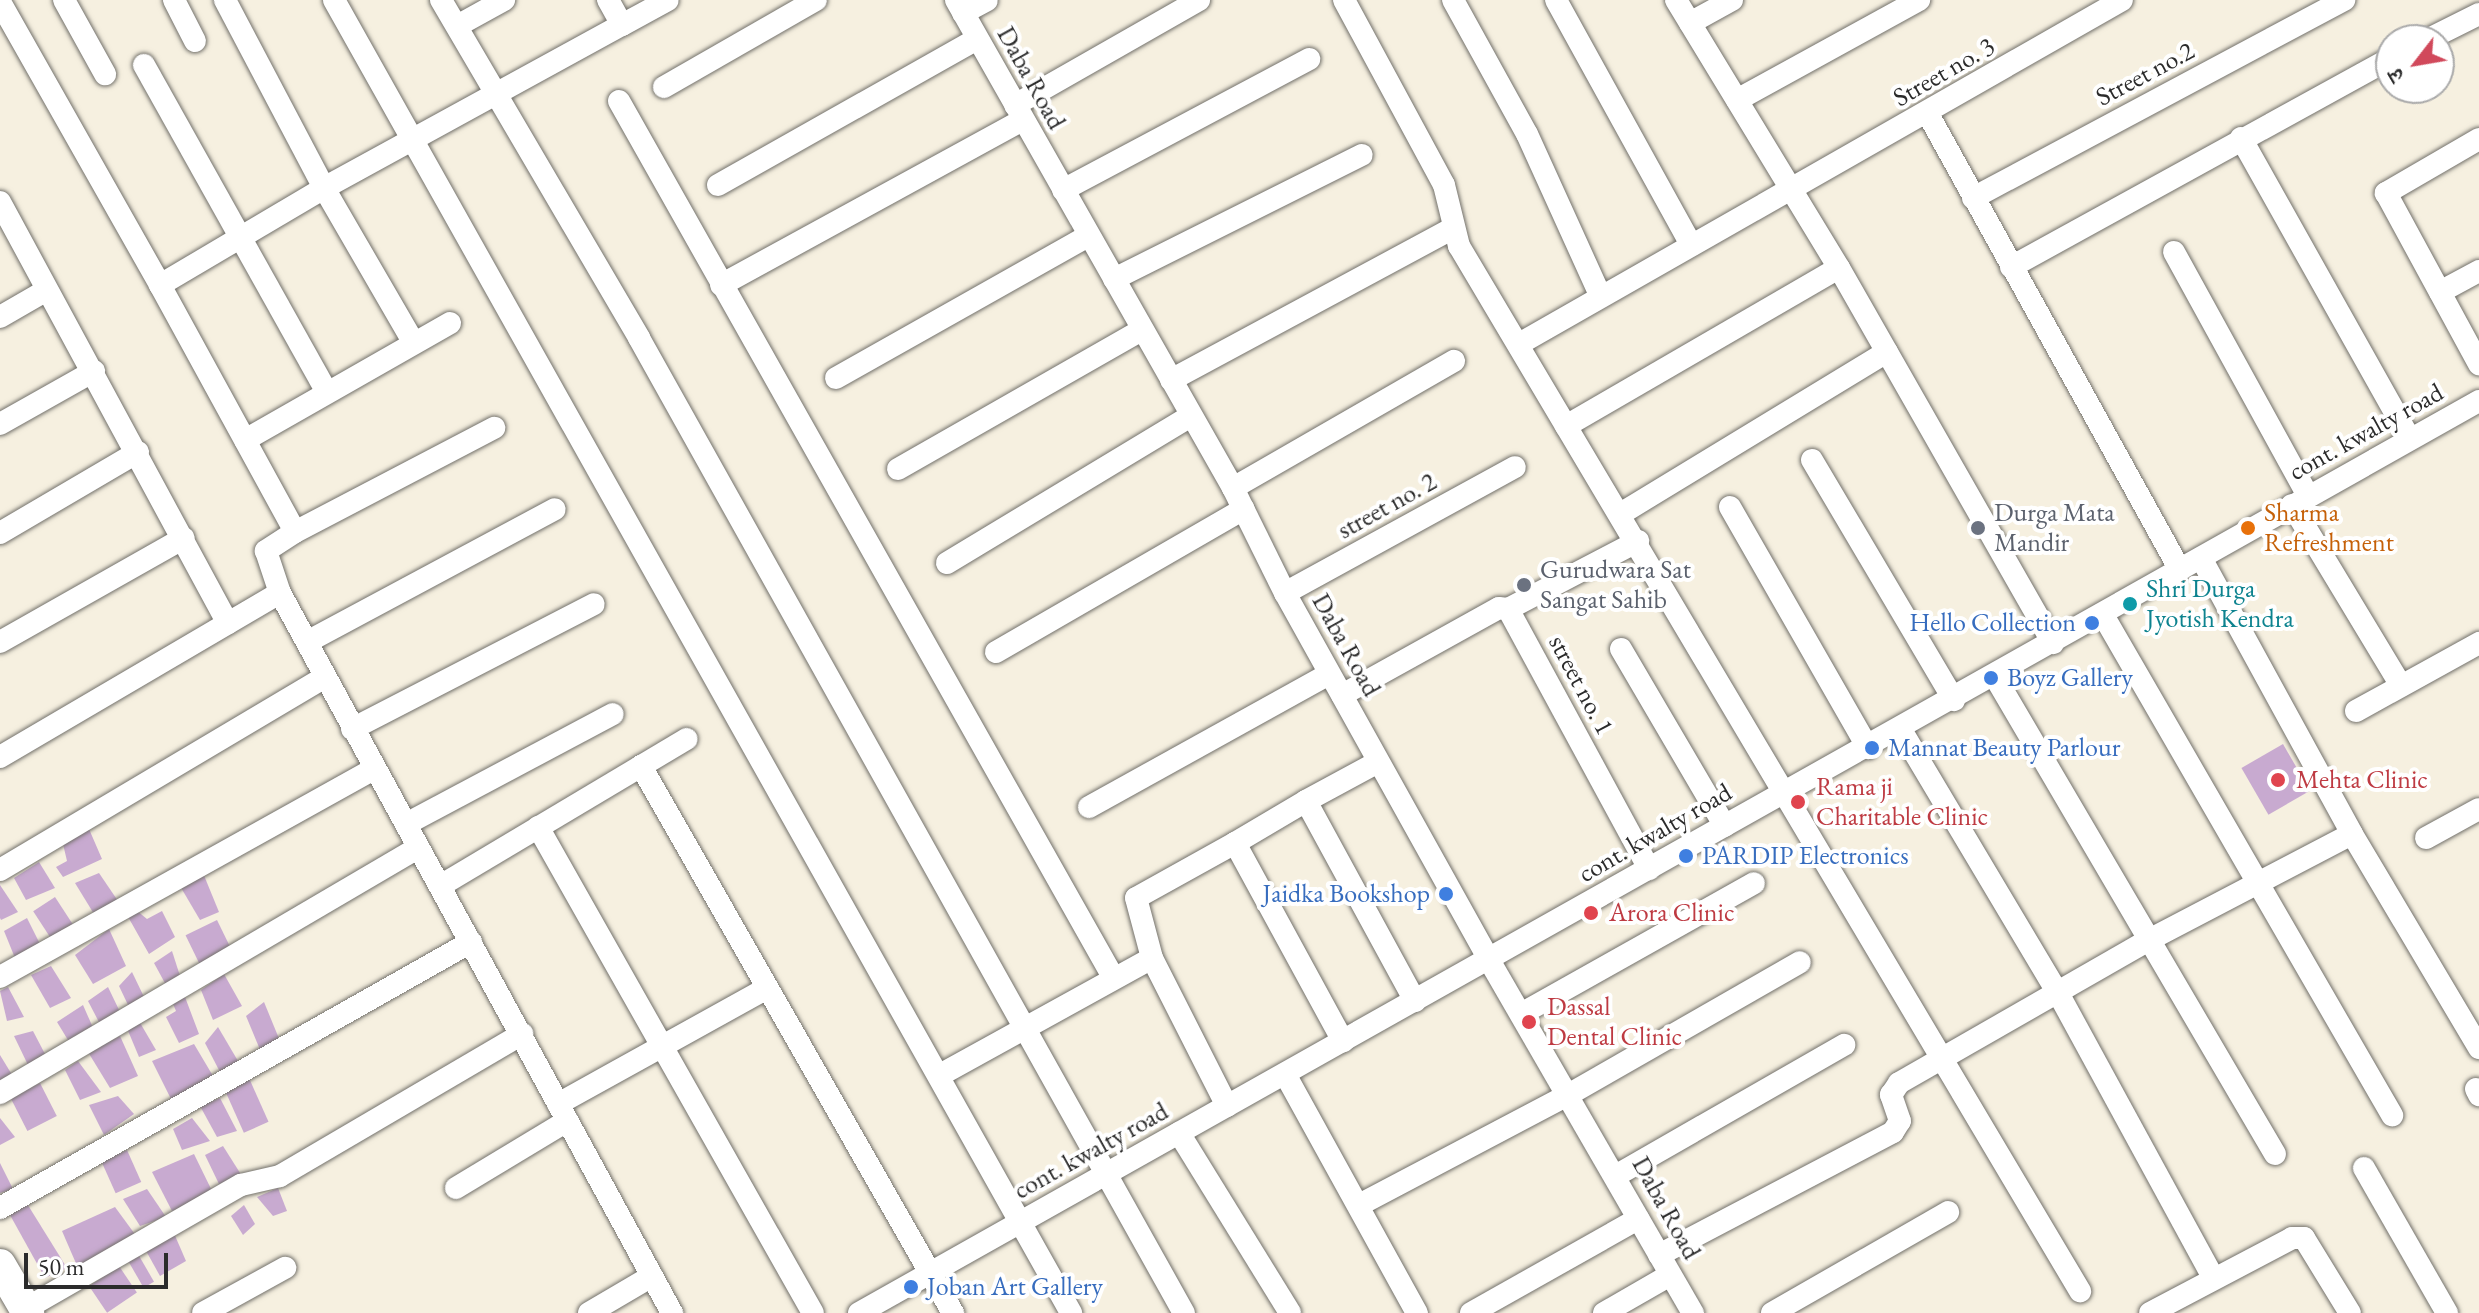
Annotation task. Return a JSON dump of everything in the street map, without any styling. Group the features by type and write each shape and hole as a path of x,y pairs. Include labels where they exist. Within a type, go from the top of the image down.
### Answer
{"street":[{"path":"64,0 105,74"},
{"path":"174,0 195,41"},
{"path":"225,0 324,188 414,343"},
{"path":"334,0 1071,1313"},
{"path":"441,0 639,338 1184,1313"},
{"path":"457,26 504,0"},
{"path":"608,0 622,25"},
{"path":"160,285 324,188 668,0"},
{"path":"664,87 816,0"},
{"path":"960,7 987,0"},
{"path":"721,285 1019,112 1199,0"},
{"path":"1344,0 1444,185 1452,229 2080,1291"},
{"path":"1453,0 1527,134 1600,295"},
{"path":"1556,0 1691,245"},
{"path":"1676,0 1839,268 2053,643"},
{"path":"1690,23 1732,0"},
{"path":"1737,100 1919,0"},
{"name":"Street no. 3","path":"1519,344 1600,295 1928,114 2122,0"},
{"name":"Street no.2","path":"1973,198 2344,0"},
{"path":"0,2 295,532"},
{"name":"Daba Road","path":"960,7 1233,488 1285,593 1489,960 1617,1175 1638,1219 1693,1313"},
{"path":"2455,26 2479,14"},
{"path":"718,185 977,39"},
{"path":"1063,190 1309,59"},
{"path":"144,65 326,391"},
{"path":"2011,267 2375,67"},
{"path":"619,101 1113,977"},
{"path":"1928,114 2180,570"},
{"path":"2241,138 2410,439"},
{"path":"2479,139 2387,191 2479,364"},
{"path":"1114,279 1362,155"},
{"path":"0,202 228,623"},
{"path":"1171,380 1452,229"},
{"path":"836,378 1088,236"},
{"path":"2174,252 2300,501 2401,686"},
{"path":"1566,426 1839,268"},
{"path":"2440,292 2479,271"},
{"path":"0,317 47,290"},
{"path":"245,440 326,391 450,323"},
{"path":"898,469 1142,330"},
{"path":"1622,513 1887,352"},
{"path":"1233,488 1454,361"},
{"path":"0,424 94,371"},
{"name":"cont. kwalty road","path":"859,1313 1784,791 1901,730 2479,401"},
{"path":"947,563 1191,416"},
{"path":"494,428 295,532 266,551 280,593 372,770 406,824 672,1313"},
{"path":"0,533 138,452"},
{"path":"1812,460 1954,700"},
{"name":"street no. 2","path":"1285,593 1515,467"},
{"path":"1730,507 1868,748"},
{"path":"307,642 555,509"},
{"path":"996,652 1244,509"},
{"path":"0,642 184,538"},
{"path":"1342,695 1499,608 1508,609 1638,541"},
{"path":"2201,558 2352,834 2479,1048"},
{"path":"0,757 280,593"},
{"path":"352,729 594,604"},
{"name":"street no. 1","path":"1508,609 1649,869"},
{"path":"2103,615 2392,1115"},
{"path":"2356,711 2479,643"},
{"path":"1621,649 1725,826"},
{"path":"1089,807 1329,674"},
{"path":"1995,677 2147,941 2275,1154"},
{"path":"0,870 323,678"},
{"path":"406,824 613,714"},
{"path":"1901,730 2058,993 2213,1277"},
{"path":"440,886 687,739"},
{"path":"1227,1106 1152,958 1138,894 1378,762"},
{"path":"641,766 953,1313"},
{"path":"0,977 372,770"},
{"path":"1306,801 1415,1001"},
{"path":"2426,838 2479,809"},
{"path":"538,827 813,1313"},
{"path":"1604,1313 1665,1265 1893,1132 1900,1121 1893,1089 2147,941 2352,834"},
{"path":"1235,843 1343,1041"},
{"path":"0,1093 418,848"},
{"path":"1521,1014 1754,883"},
{"path":"0,1208 471,942"},
{"path":"940,1075 1023,1025 1152,958"},
{"path":"1361,1204 1568,1095 1800,962"},
{"path":"456,1188 660,1044 767,988"},
{"path":"0,1265 26,1311 241,1185 280,1176 522,1034"},
{"path":"1617,1175 1844,1045"},
{"path":"1285,1074 1361,1204 1417,1313"},
{"path":"1179,1133 1290,1313"},
{"path":"2364,1168 2447,1313"},
{"path":"1772,1313 1948,1212"},
{"path":"1471,1313 1638,1219"},
{"path":"2150,1313 2213,1277 2292,1238 2304,1238 2344,1311"},
{"path":"203,1313 285,1268"},
{"path":"589,1313 652,1276"}],"building":[{"path":"2283,744 2310,791 2268,815 2241,768"},
{"path":"89,829 102,859 63,877 56,867 67,861 63,844"},
{"path":"39,862 55,888 26,900 14,878"},
{"path":"99,873 118,901 94,914 75,883"},
{"path":"203,873 219,912 200,920 180,886"},
{"path":"0,885 18,912 1,920 0,918"},
{"path":"55,897 76,929 54,943 33,911"},
{"path":"136,910 147,919 162,911 175,937 149,954 127,915"},
{"path":"27,918 42,948 15,958 4,931"},
{"path":"217,920 231,949 200,964 186,935"},
{"path":"109,929 126,966 93,984 75,955"},
{"path":"172,951 181,979 166,985 154,963"},
{"path":"51,966 71,998 50,1008 31,975"},
{"path":"132,972 145,999 129,1007 119,986"},
{"path":"224,974 242,1006 213,1020 201,990"},
{"path":"8,987 24,1017 7,1021 0,991"},
{"path":"108,987 121,1014 101,1026 88,1001"},
{"path":"185,997 199,1034 179,1043 166,1017 176,1011 173,1004"},
{"path":"264,1002 280,1041 261,1052 246,1016"},
{"path":"83,1005 94,1030 71,1045 57,1022"},
{"path":"139,1021 156,1050 139,1057 126,1026"},
{"path":"218,1027 238,1061 221,1074 205,1043"},
{"path":"33,1031 45,1054 28,1065 14,1036"},
{"path":"120,1036 138,1076 110,1088 88,1052"},
{"path":"194,1044 216,1081 173,1103 152,1061"},
{"path":"0,1055 14,1078 0,1084"},
{"path":"78,1061 101,1092 80,1100 65,1070"},
{"path":"249,1078 269,1122 244,1133 224,1089"},
{"path":"40,1083 57,1116 27,1131 11,1098"},
{"path":"118,1096 134,1114 104,1135 89,1105"},
{"path":"220,1098 237,1131 217,1137 200,1106"},
{"path":"0,1118 15,1137 0,1145"},
{"path":"192,1118 210,1141 182,1150 173,1129"},
{"path":"223,1146 242,1176 219,1184 205,1155"},
{"path":"127,1150 141,1182 116,1193 101,1161"},
{"path":"194,1154 214,1195 172,1211 152,1172"},
{"path":"0,1163 13,1189 0,1193"},
{"path":"278,1188 287,1211 273,1216 257,1197"},
{"path":"147,1189 166,1217 140,1226 123,1199"},
{"path":"26,1202 67,1268 45,1278 10,1215"},
{"path":"244,1205 255,1224 243,1235 231,1216"},
{"path":"115,1207 137,1237 78,1268 62,1231"},
{"path":"173,1231 186,1261 160,1276 145,1249"},
{"path":"138,1254 154,1282 144,1288 128,1260"},
{"path":"119,1266 137,1293 107,1313 89,1286"}],"place":[{"name":"Durga Mata Mandir","path":"1978,528"},
{"name":"Sharma Refreshment","path":"2248,528"},
{"name":"Gurudwara Sat Sangat Sahib","path":"1524,585"},
{"name":"Shri Durga Jyotish Kendra","path":"2130,604"},
{"name":"Hello Collection","path":"2092,623"},
{"name":"Boyz Gallery","path":"1991,678"},
{"name":"Mannat Beauty Parlour","path":"1872,748"},
{"name":"Mehta Clinic","path":"2278,780"},
{"name":"Rama ji Charitable Clinic","path":"1798,802"},
{"name":"PARDIP Electronics","path":"1686,856"},
{"name":"Jaidka Bookshop","path":"1446,894"},
{"name":"Arora Clinic","path":"1591,913"},
{"name":"Dassal Dental Clinic","path":"1529,1022"},
{"name":"Joban Art Gallery","path":"911,1287"}]}
